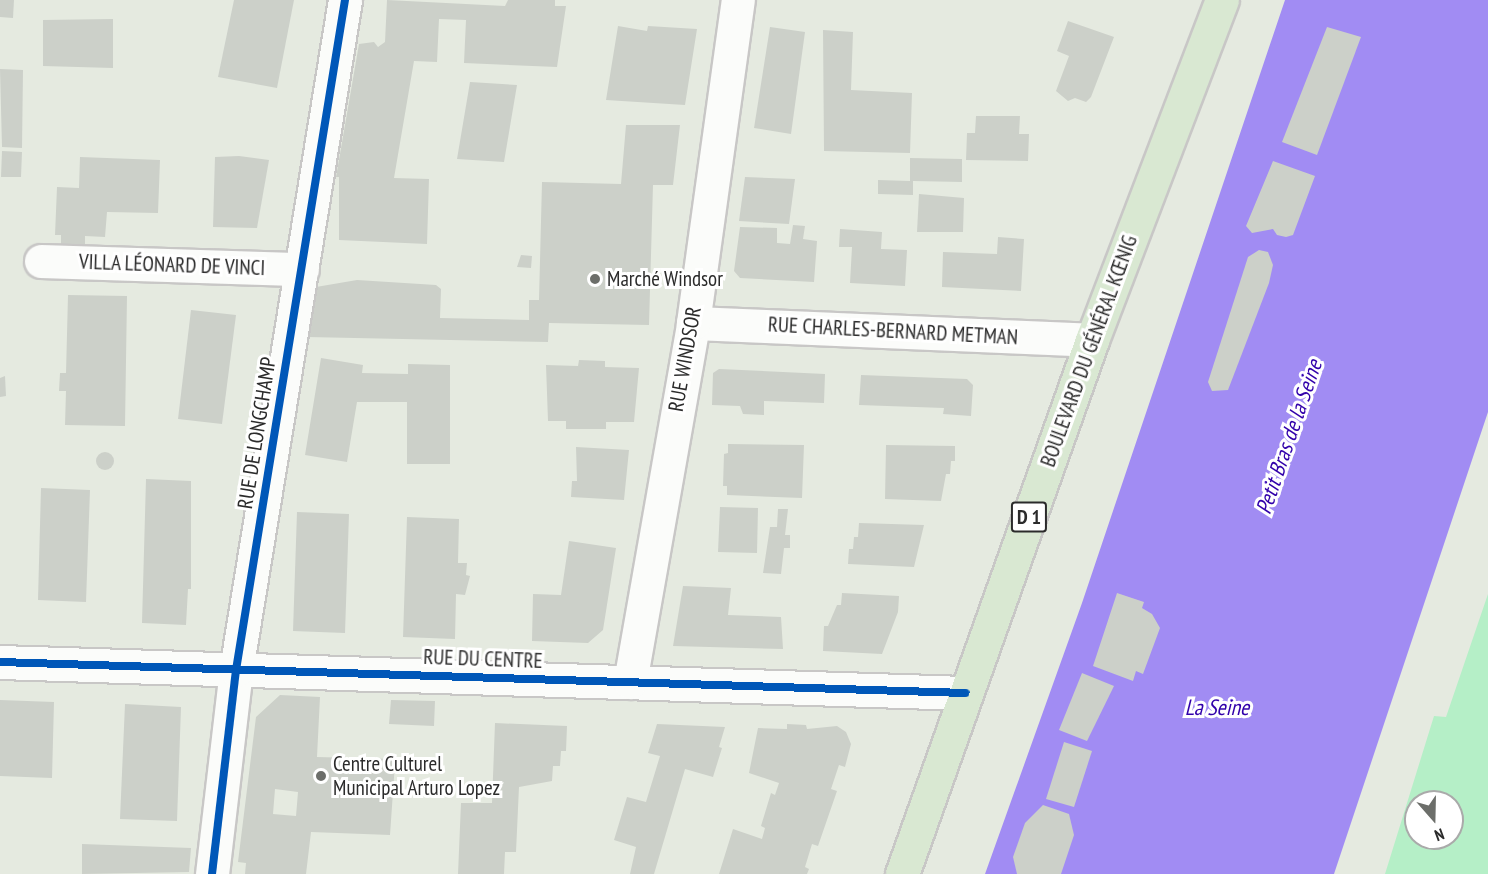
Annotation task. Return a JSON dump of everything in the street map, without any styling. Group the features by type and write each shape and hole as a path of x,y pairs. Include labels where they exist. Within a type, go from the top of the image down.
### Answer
{"main road":[{"name":"BOULEVARD DU GÉNÉRAL KŒNIG","path":"902,874 1092,340 1222,0"}],"street":[{"name":"RUE DE LONGCHAMP","path":"213,874 236,670 345,0"},
{"name":"RUE WINDSOR","path":"630,682 693,323 738,0"},
{"name":"VILLA LÉONARD DE VINCI","path":"41,261 302,269"},
{"name":"RUE CHARLES-BERNARD METMAN","path":"693,323 1092,340"},
{"name":"RUE DU CENTRE","path":"0,662 966,693"}],"green space":[{"path":"1488,594 1488,874 1385,874 1404,813 1404,850 1464,850 1464,790 1411,790 1434,716 1446,717"}],"water":[{"name":"La Seine","path":"1285,0 1488,0 1488,412 1334,874 985,874 1082,603"}],"building":[{"path":"0,0 14,0 13,18 0,17"},
{"path":"234,0 294,0 277,88 218,77"},
{"path":"387,0 505,6 508,0 555,0 555,6 566,6 557,67 464,63 466,20 439,19 437,62 414,61 394,178 429,179 427,244 339,240 339,177 336,177 359,44 374,42 378,47 385,42"},
{"path":"113,19 113,68 43,66 43,20"},
{"path":"1068,21 1114,37 1091,97 1086,102 1075,98 1068,101 1056,91 1069,56 1057,51"},
{"path":"618,26 647,31 648,26 697,29 685,105 606,100"},
{"path":"770,27 805,32 791,134 754,128"},
{"path":"1327,27 1361,37 1317,155 1282,142"},
{"path":"823,30 853,32 851,90 912,93 910,153 824,151"},
{"path":"0,69 23,70 22,148 2,147"},
{"path":"470,82 517,85 504,162 457,159"},
{"path":"976,116 1020,116 1019,134 1029,134 1028,161 966,160 967,133 975,133"},
{"path":"626,125 680,125 673,185 653,185 649,325 549,323 548,342 307,337 316,287 357,280 436,285 441,289 440,318 529,320 529,300 539,300 542,182 621,184"},
{"path":"2,151 22,152 21,177 1,177"},
{"path":"239,156 269,160 257,228 213,227 215,157"},
{"path":"80,157 160,160 158,213 107,212 105,237 85,236 85,250 61,249 61,235 55,235 57,187 79,188"},
{"path":"910,158 962,159 962,182 913,181 913,195 878,194 878,180 910,181"},
{"path":"1273,161 1315,176 1293,235 1286,237 1277,235 1273,229 1252,233 1246,226"},
{"path":"745,177 795,179 789,224 739,221"},
{"path":"919,194 964,198 963,232 917,232"},
{"path":"793,225 805,226 803,239 817,241 814,282 740,278 734,271 740,227 777,228 777,243 790,244"},
{"path":"840,229 882,232 881,249 907,250 905,286 850,283 852,247 839,247"},
{"path":"998,237 1024,239 1021,291 942,287 943,252 997,254"},
{"path":"1259,250 1268,252 1273,265 1269,283 1228,390 1212,391 1208,382 1248,257"},
{"path":"521,255 532,256 531,268 517,267"},
{"path":"68,295 127,296 125,426 65,425 66,391 59,391 60,373 66,373"},
{"path":"191,310 236,315 222,424 178,419"},
{"path":"321,358 363,365 362,373 408,374 408,364 450,365 450,464 407,464 407,402 357,402 347,462 305,455"},
{"path":"579,360 605,361 605,367 639,368 634,422 606,422 606,429 566,429 566,421 548,421 546,365 578,366"},
{"path":"719,369 825,374 824,403 764,401 764,415 743,414 740,406 712,405 713,373"},
{"path":"861,375 967,379 973,385 971,416 943,414 944,408 859,405"},
{"path":"5,376 6,396 0,397 0,378"},
{"path":"728,444 804,445 802,498 727,495 727,486 723,486 724,454 728,453"},
{"path":"886,445 955,446 955,461 951,461 950,474 946,474 941,501 885,499"},
{"path":"576,447 629,450 624,500 571,497 572,481 577,481"},
{"path":"105,452 111,455 114,461 111,467 105,470 99,467 96,461 99,455"},
{"path":"146,479 191,481 191,589 188,589 186,625 142,623"},
{"path":"41,488 90,490 86,602 38,600"},
{"path":"720,507 758,508 757,553 718,552"},
{"path":"778,509 788,509 785,535 790,535 790,548 784,548 781,574 763,573 770,527 777,527"},
{"path":"297,512 349,514 345,633 293,631"},
{"path":"407,517 459,519 458,563 467,563 466,575 470,576 465,595 456,594 455,639 403,637"},
{"path":"859,523 924,525 914,567 848,564 849,549 853,549 854,537 858,537"},
{"path":"569,541 616,548 603,630 588,643 532,641 533,594 561,595"},
{"path":"683,586 731,588 728,615 781,617 783,649 673,646"},
{"path":"842,593 899,596 898,612 882,654 823,651 824,626 828,626 837,605 841,605"},
{"path":"1117,593 1144,602 1142,608 1152,614 1160,628 1143,674 1136,671 1133,681 1093,666"},
{"path":"1082,673 1114,686 1087,741 1059,730"},
{"name":"Centre Culturel Municipal Arturo Lopez","path":"280,695 320,697 317,757 392,759 395,763 390,835 311,832 306,874 245,874 246,863 238,862 256,717","holes":["275,789 298,792 296,816 273,814"]},
{"path":"0,700 54,702 52,778 0,776"},
{"path":"391,700 435,701 434,726 389,724"},
{"path":"125,704 181,707 177,821 120,819"},
{"path":"495,723 567,726 566,751 561,751 560,766 553,766 552,781 519,787 516,852 505,852 504,874 458,874 461,803 492,803"},
{"path":"657,724 725,727 719,747 722,748 713,777 685,769 654,874 630,874 636,847 614,840 627,797 646,802 660,756 648,753"},
{"path":"787,724 806,725 807,729 837,726 846,732 851,744 845,767 839,765 831,789 837,791 818,846 812,844 805,867 809,869 807,874 719,874 733,829 762,839 765,828 761,826 771,793 775,795 779,783 749,773 758,728 787,729"},
{"path":"1064,742 1092,751 1074,807 1046,799"},
{"path":"1043,805 1069,814 1074,835 1061,874 1017,874 1013,857 1025,823"},
{"path":"82,844 191,848 189,872 82,874"}],"cycle path":[{"path":"212,874 236,670 345,0"},
{"path":"0,662 966,693"}],"place":[{"name":"Marché Windsor","path":"595,279"},
{"name":"Centre Culturel Municipal Arturo Lopez","path":"321,776"}],"water label":[{"name":"Petit Bras de la Seine","path":"1289,437"}]}
